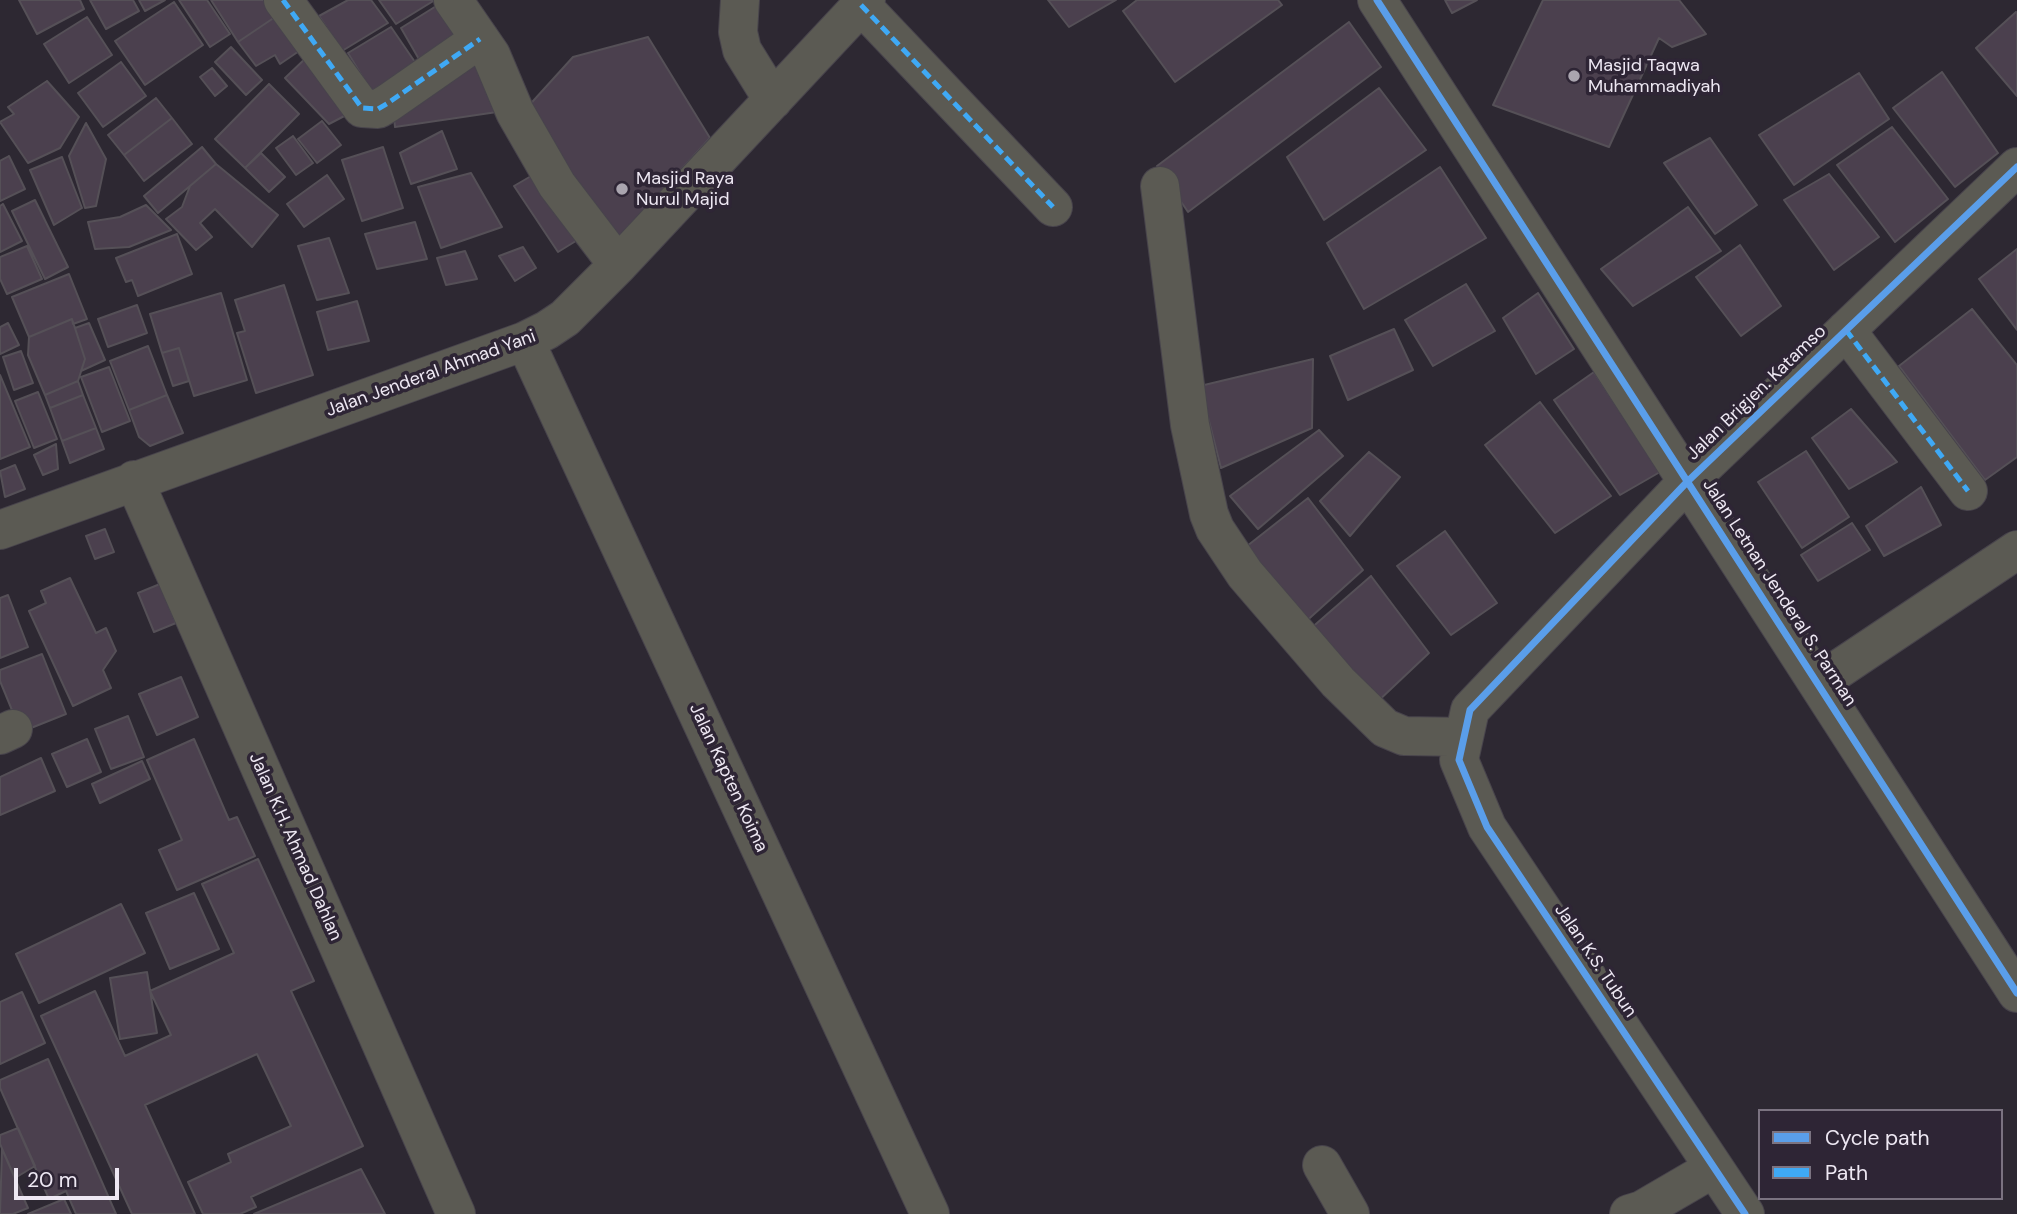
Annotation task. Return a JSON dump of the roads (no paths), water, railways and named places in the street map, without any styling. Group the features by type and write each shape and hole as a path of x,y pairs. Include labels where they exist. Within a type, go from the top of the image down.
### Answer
{"street":[{"path":"284,0 362,108 378,109 480,39"},
{"path":"453,0 491,55 515,112 550,174 618,265"},
{"path":"740,0 738,32 742,50 772,100"},
{"name":"Jalan Letnan Jenderal S. Parman","path":"1377,0 2017,993"},
{"path":"864,3 1053,207"},
{"name":"Jalan Jenderal Ahmad Yani","path":"0,530 526,341 565,318 864,3"},
{"name":"Jalan Brigjen. Katamso","path":"1467,724 1687,482 2017,167"},
{"path":"1160,186 1190,425 1215,529 1245,574 1338,682 1385,728 1404,736 1467,724"},
{"path":"1846,330 1968,491"},
{"name":"Jalan Kapten Koima","path":"526,341 930,1214"},
{"name":"Jalan K.H. Ahmad Dahlan","path":"134,480 456,1214"},
{"path":"1818,683 2017,550"},
{"name":"Jalan K.S. Tubun","path":"1467,724 1459,760 1487,827 1745,1214"},
{"path":"1322,1165 1350,1214"},
{"path":"1629,1214 1642,1210 1714,1168"}],"place":[{"name":"Masjid Taqwa Muhammadiyah","path":"1574,76"},
{"name":"Masjid Raya Nurul Majid","path":"622,189"}]}
